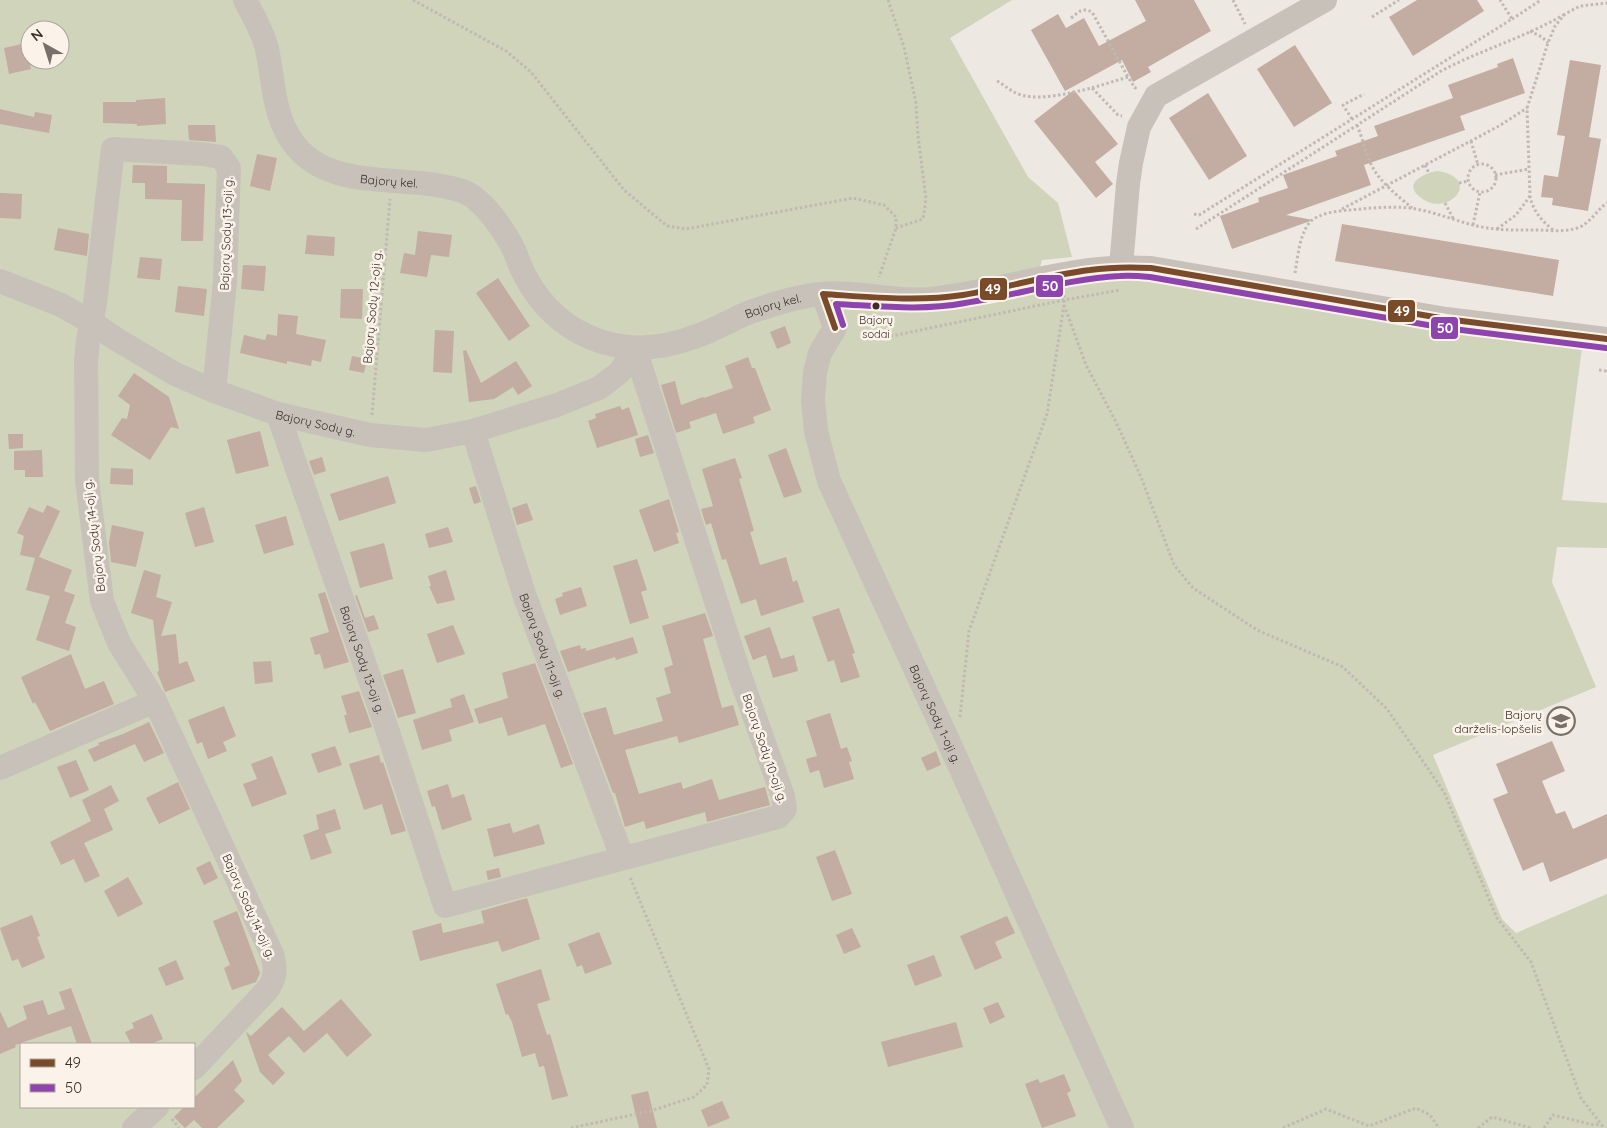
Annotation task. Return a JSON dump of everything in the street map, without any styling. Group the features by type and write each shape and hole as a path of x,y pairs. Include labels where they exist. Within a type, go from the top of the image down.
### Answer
{"street":[{"name":"Bajorų kel.","path":"245,0 256,20 266,46 272,85 282,124 292,141 304,155 323,168 341,174 392,181 425,183 460,189 476,199 511,244 524,274 554,314 576,330 603,342 635,349 667,346 696,337 748,313 790,300 823,294 927,300 963,295 1089,270 1124,278 1151,268 1446,319 1607,339"},
{"path":"1124,278 1128,184 1139,127 1156,96 1325,0"},
{"name":"Bajorų Sodų 14-oji g.","path":"113,150 95,303 86,361 87,480 102,601 119,643 155,702 272,954 276,974 268,989 195,1067"},
{"name":"Bajorų Sodų 13-oji g.","path":"113,150 201,154 221,157 229,168 225,282 214,391"},
{"name":"Bajorų Sodų g.","path":"0,281 61,305 174,374 214,391 278,414 370,435 426,440 472,431 557,405 600,388 620,372 635,349"},
{"name":"Bajorų Sodų 1-oji g.","path":"823,294 835,328 820,353 815,372 813,400 816,432 829,481 1122,1128"},
{"name":"Bajorų Sodų 10-oji g.","path":"445,906 622,857 778,817 785,809 784,796 740,676 635,349"},
{"name":"Bajorų Sodų 13-oji g.","path":"278,414 385,723 445,906"},
{"name":"Bajorų Sodų 11-oji g.","path":"472,431 525,597 622,857"},
{"path":"0,768 155,702"},
{"path":"134,1128 156,1108"}],"path":[{"path":"413,0 506,51 531,72 624,190 668,226 686,229 853,198 884,205 896,216 896,228 872,297"},
{"path":"888,0 904,47 916,103 926,198 922,219 896,228"},
{"path":"1372,17 1398,0"},
{"path":"1500,0 1512,19"},
{"path":"1194,214 1199,215 1541,0"},
{"path":"1196,229 1441,71 1464,59 1549,24 1580,6 1607,3"},
{"path":"1071,18 1081,10 1086,9 1092,12 1128,76"},
{"path":"1554,231 1537,215 1530,196 1527,108 1548,43 1555,26 1565,14"},
{"path":"1530,31 1542,37 1548,43"},
{"path":"997,81 1015,93 1029,96 1058,95 1092,88 1118,115 1141,124"},
{"path":"1352,119 1343,105 1364,94"},
{"path":"1339,211 1499,126 1527,108"},
{"path":"1358,125 1371,164 1387,185 1413,208"},
{"path":"1471,141 1478,165"},
{"path":"1425,165 1429,172"},
{"path":"1478,165 1489,166 1496,175 1493,187 1486,192 1473,189 1468,181 1472,168 1478,165"},
{"path":"1496,175 1529,169"},
{"name":"Bajorų Sodų 12-oji g.","path":"370,435 392,181"},
{"path":"1459,183 1468,181"},
{"path":"1473,225 1480,192"},
{"path":"1496,230 1516,215 1530,196"},
{"path":"1290,293 1304,233 1315,218 1339,211 1392,207 1413,208 1496,230 1554,231 1570,230 1582,226 1607,202"},
{"path":"1445,203 1454,220"},
{"path":"960,719 969,631 1047,414 1064,305 1064,275"},
{"path":"879,329 887,337 1064,300 1124,278"},
{"path":"1064,305 1086,364 1116,422 1141,477 1174,565 1193,588 1258,630 1343,667 1387,709 1444,792 1497,918 1531,962 1581,1098 1602,1126"},
{"path":"1599,370 1607,371"},
{"path":"571,1128 650,1111 694,1097 707,1086 709,1069 622,857"},
{"path":"1283,1128 1326,1109 1368,1126 1416,1108 1430,1115 1439,1128"},
{"path":"1544,1128 1553,1115 1602,1126"},
{"path":"1478,1128 1492,1117 1531,1128"}],"green space":[{"path":"0,0 1012,0 950,38 1028,177 1058,203 1072,257 1042,260 1033,293 1126,277 1153,279 1371,320 1582,348 1562,500 1607,503 1607,548 1557,547 1552,582 1596,687 1433,755 1502,919 1516,933 1607,894 1607,1128 0,1128"},
{"path":"1437,171 1451,175 1458,181 1460,188 1457,195 1450,201 1441,204 1430,203 1420,197 1413,187 1414,183 1422,176"}],"building":[{"path":"1135,0 1194,0 1211,31 1148,67 1151,72 1133,82 1122,60 1065,91 1031,30 1058,14 1066,28 1084,18 1099,46 1146,21"},
{"path":"1417,0 1477,0 1484,11 1413,56 1389,17"},
{"path":"20,44 20,70 27,70 9,74 4,48"},
{"path":"1295,45 1332,103 1294,127 1257,69"},
{"path":"1513,58 1525,93 1460,116 1465,130 1364,165 1371,185 1286,215 1313,220 1232,249 1220,216 1259,202 1258,198 1288,188 1283,175 1337,156 1335,151 1378,136 1374,126 1453,98 1448,85 1498,67 1497,64"},
{"path":"1570,60 1601,65 1589,137 1601,139 1588,211 1552,205 1553,198 1541,197 1544,175 1558,177 1565,136 1557,135"},
{"path":"1074,90 1118,144 1095,162 1113,184 1096,198 1034,121"},
{"path":"1208,93 1247,156 1209,180 1169,118"},
{"path":"165,98 166,124 137,126 137,124 103,123 103,102 136,102 136,100"},
{"path":"0,109 34,117 35,112 52,115 49,133 0,124"},
{"path":"188,125 215,125 216,142 189,140"},
{"path":"257,154 277,158 270,191 250,186"},
{"path":"133,165 167,166 167,183 205,184 203,241 181,241 182,200 145,199 145,183 132,183"},
{"path":"0,193 22,194 21,219 0,218"},
{"path":"1342,224 1559,260 1553,296 1335,261"},
{"path":"58,228 89,234 87,256 54,250"},
{"path":"418,231 452,235 449,257 431,255 427,277 400,273 404,253 415,255"},
{"path":"307,235 335,237 334,256 305,254"},
{"path":"140,257 162,259 160,280 137,278"},
{"path":"243,265 266,266 264,291 241,289"},
{"path":"498,278 530,326 509,341 476,293"},
{"path":"178,286 207,289 204,316 175,312"},
{"path":"341,289 363,289 362,319 340,318"},
{"path":"278,314 298,316 296,334 326,340 321,362 312,360 311,366 287,361 287,364 240,353 244,335 265,340 267,334 277,336"},
{"path":"785,326 791,343 777,349 770,332"},
{"path":"435,330 454,331 452,373 433,372"},
{"path":"466,350 481,383 516,361 532,386 518,395 513,387 494,399 469,402 463,351"},
{"path":"352,356 367,359 364,373 349,370"},
{"path":"748,357 752,368 755,368 771,410 753,417 755,423 723,434 716,413 689,422 691,428 676,433 661,385 675,381 681,405 704,398 733,388 725,366"},
{"path":"134,373 169,397 179,429 171,427 150,460 111,435 122,418 127,419 130,405 118,396"},
{"path":"620,406 622,410 629,407 638,435 597,448 588,421 596,418 595,414"},
{"path":"260,431 269,466 236,474 227,440"},
{"path":"8,434 23,434 23,448 9,449"},
{"path":"648,435 654,453 640,457 635,439"},
{"path":"786,448 802,492 784,498 768,455"},
{"path":"42,450 43,477 25,477 25,470 14,470 14,451"},
{"path":"322,457 326,471 314,475 309,461"},
{"path":"735,458 742,478 739,479 754,531 750,532 760,565 786,557 793,582 797,580 804,602 761,616 756,599 741,604 726,559 722,560 711,523 706,525 701,509 713,506 702,469"},
{"path":"111,468 133,469 133,485 110,484"},
{"path":"388,476 396,503 339,521 330,494"},
{"path":"476,486 481,502 474,504 469,488"},
{"path":"669,499 679,532 676,533 679,543 654,552 639,510"},
{"path":"527,503 533,520 517,525 512,508"},
{"path":"47,505 60,511 39,557 72,570 64,591 75,595 65,623 76,627 69,651 36,640 50,596 26,590 35,558 20,555 24,536 17,533 29,507 43,513"},
{"path":"204,507 214,542 195,547 185,513"},
{"path":"286,516 294,545 264,554 255,525"},
{"path":"112,525 144,532 136,567 111,562 109,542"},
{"path":"448,527 453,542 429,548 425,534"},
{"path":"384,543 393,579 360,588 350,552"},
{"path":"637,559 647,590 641,592 649,618 630,624 613,566"},
{"path":"144,570 161,575 156,597 172,602 161,636 176,634 179,664 187,661 195,681 165,692 157,672 159,671 153,620 131,613"},
{"path":"446,570 455,600 437,604 429,586 431,586 428,576"},
{"path":"581,587 587,606 560,615 555,599 563,596 562,593"},
{"path":"325,592 349,662 324,669 320,654 315,655 310,638 329,632 318,594"},
{"path":"357,595 365,618 374,615 379,629 368,632 355,596"},
{"path":"839,608 855,653 852,654 860,677 841,683 834,660 828,662 812,617"},
{"path":"705,613 713,636 703,639 722,708 733,705 739,725 679,743 677,736 625,750 639,794 681,782 683,789 712,779 719,800 765,787 770,805 707,822 705,812 646,829 644,821 625,827 615,793 613,793 583,713 606,707 614,735 663,721 656,698 671,693 664,668 673,665 662,626"},
{"path":"453,625 465,654 437,663 427,634"},
{"path":"770,627 781,659 794,655 798,671 773,678 766,655 753,660 744,636"},
{"path":"633,637 638,653 616,660 615,657 568,672 560,651 580,645 581,649 586,648 586,651"},
{"path":"71,654 85,689 104,681 114,704 50,731 35,702 33,704 21,677"},
{"path":"271,661 273,682 255,684 253,662"},
{"path":"535,663 573,764 561,768 545,724 508,736 502,717 479,724 474,709 508,698 502,673"},
{"path":"403,669 416,713 398,718 383,675"},
{"path":"359,691 372,727 349,733 344,715 347,715 341,696"},
{"path":"464,694 474,722 449,730 452,741 422,750 413,720 452,707 450,699"},
{"path":"224,706 236,736 223,742 227,751 208,759 202,742 197,744 188,720"},
{"path":"830,713 841,749 847,747 852,761 849,762 854,779 824,788 819,770 810,773 806,759 817,756 806,721"},
{"path":"149,722 164,753 144,762 135,744 94,762 88,750 99,745 98,743"},
{"path":"1552,741 1565,771 1542,781 1556,814 1565,811 1573,829 1607,814 1607,858 1550,882 1543,862 1523,871 1493,799 1508,793 1496,764"},
{"path":"335,746 342,765 318,773 311,754"},
{"path":"936,751 941,765 927,771 921,758"},
{"path":"379,755 406,831 391,835 382,804 364,810 349,764"},
{"path":"272,756 287,794 252,807 243,784 257,779 251,764"},
{"path":"76,760 89,790 70,798 57,767"},
{"path":"178,782 190,809 159,824 146,798"},
{"path":"448,784 452,798 464,794 472,820 442,830 435,806 432,807 427,791"},
{"path":"111,785 119,801 104,809 113,830 84,843 100,876 85,883 74,859 61,865 50,842 91,821 82,800"},
{"path":"335,809 341,829 325,834 332,853 311,860 303,835 319,829 316,815"},
{"path":"510,823 513,833 539,824 545,844 494,857 487,829"},
{"path":"835,850 852,894 832,901 816,857"},
{"path":"210,861 218,878 204,885 196,868"},
{"path":"499,868 501,877 488,880 486,871"},
{"path":"128,877 143,904 118,917 104,891"},
{"path":"527,898 540,939 502,952 498,941 420,961 412,931 441,923 443,933 484,923 481,911"},
{"path":"237,911 260,973 256,982 232,990 224,968 230,965 213,921"},
{"path":"32,915 40,936 37,937 45,958 22,968 18,959 12,961 0,928"},
{"path":"1007,916 1015,933 995,942 1002,958 975,970 960,936"},
{"path":"852,928 861,947 844,954 836,935"},
{"path":"599,932 612,964 585,974 582,965 577,967 568,944"},
{"path":"934,955 942,976 915,986 907,965"},
{"path":"176,960 184,979 166,986 158,968"},
{"path":"541,969 550,1000 537,1004 547,1035 550,1034 568,1096 552,1100 544,1066 539,1067 535,1053 522,1057 512,1022 508,1014 506,1015 496,984"},
{"path":"71,988 92,1043 77,1043 71,1026 20,1043 15,1045 16,1047 0,1054 0,1011 8,1028 27,1019 23,1006 43,1000 48,1015 65,1009 59,992"},
{"path":"341,999 372,1035 347,1057 327,1033 304,1053 289,1036 268,1055 285,1073 273,1085 260,1072 246,1032 251,1036 282,1007 304,1031"},
{"path":"998,1002 1005,1017 990,1024 983,1008"},
{"path":"152,1014 163,1039 153,1043 130,1043 125,1032 134,1028 132,1023"},
{"path":"956,1022 963,1047 888,1067 881,1042"},
{"path":"233,1060 242,1081 234,1090 245,1101 217,1128 202,1128 194,1120 185,1128 174,1117 183,1108 195,1108 195,1097"},
{"path":"1064,1074 1071,1091 1067,1093 1076,1116 1042,1128 1025,1084 1038,1079 1040,1083"},
{"path":"648,1091 657,1128 639,1128 631,1095"},
{"path":"722,1101 730,1118 708,1127 701,1110"}],"transit line":[{"name":"49","path":"835,328 823,294 893,298 946,297 1074,272 1136,267 1446,319 1607,339"},
{"name":"50","path":"843,325 836,304 933,307 984,300 1081,280 1131,276 1150,277 1445,328 1606,348"}],"place":[{"name":"Bajorų sodai","path":"876,306"},
{"name":"Bajorų darželis-lopšelis","path":"1561,721"}]}
